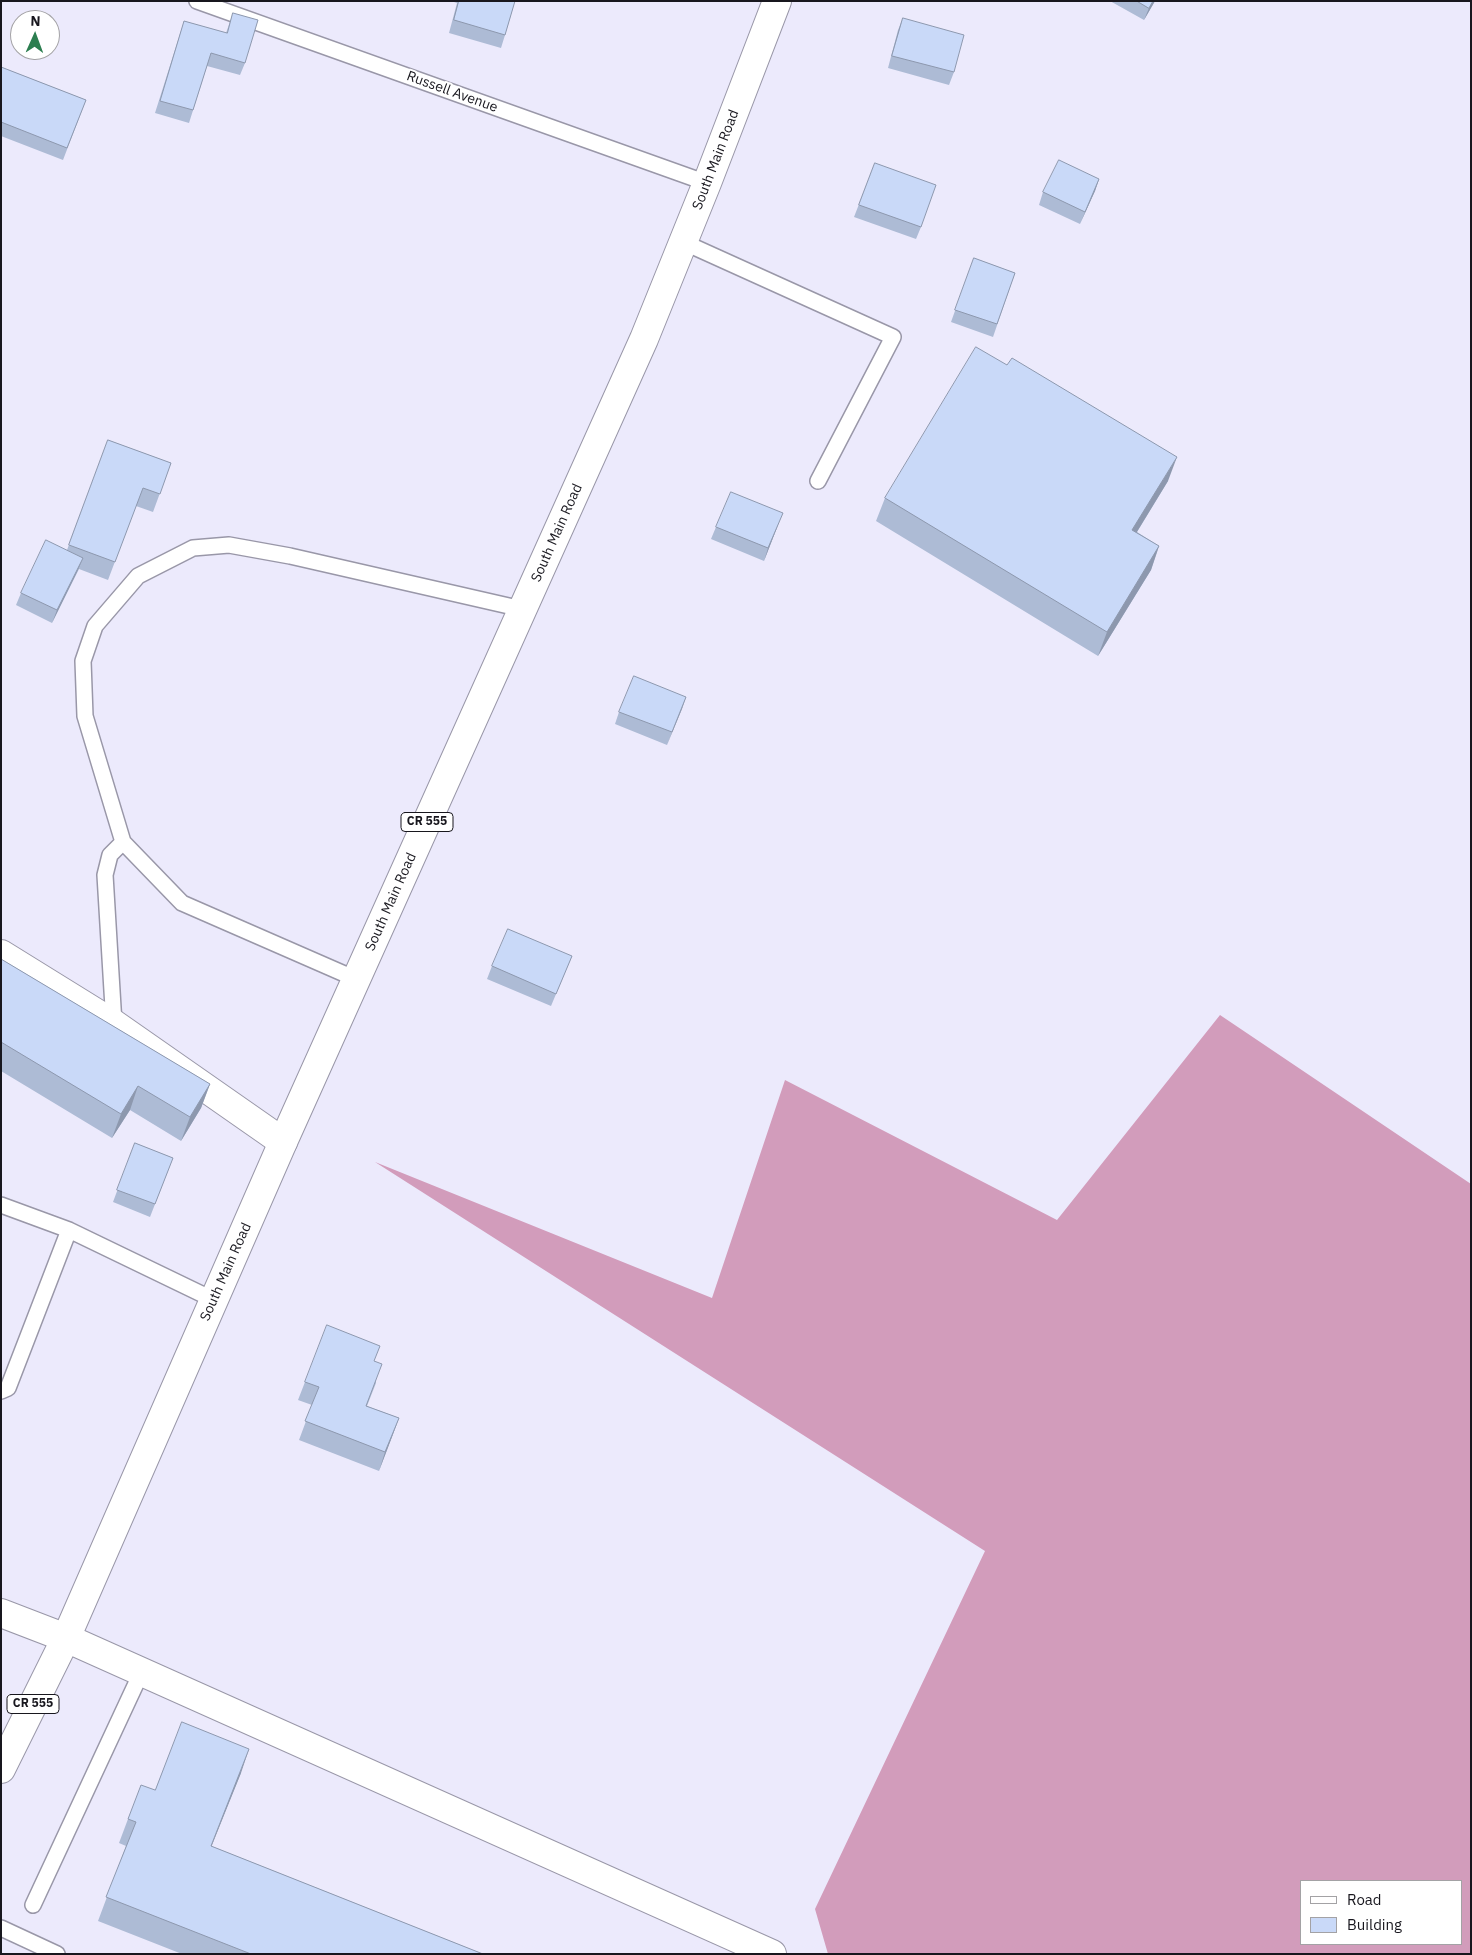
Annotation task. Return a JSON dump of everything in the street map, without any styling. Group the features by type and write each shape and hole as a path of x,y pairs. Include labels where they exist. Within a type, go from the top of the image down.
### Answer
{"main road":[{"name":"South Main Road","path":"1,1769 66,1638 283,1142 644,339 707,183 777,1"},
{"path":"1,954 114,1024 283,1142"},
{"path":"1,1613 66,1638 772,1954"}],"lane":[{"name":"Russell Avenue","path":"197,1 707,183"},
{"path":"683,242 893,337 818,481"},
{"path":"356,979 182,903 123,842 85,716 83,661 95,626 138,576 193,548 229,546 290,556 522,609"},
{"path":"114,1024 105,875 110,855 123,842"},
{"path":"1,1206 70,1230 214,1300"},
{"path":"1,1390 8,1388 70,1230"},
{"path":"33,1905 141,1673"},
{"path":"1,1928 57,1954"}],"shaded area":[{"path":"1220,1015 1471,1184 1471,1954 828,1954 815,1909 985,1551 375,1162 712,1298 785,1080 1057,1220"}],"building":[{"path":"459,1 515,1 505,35 454,20"},
{"path":"1137,1 1153,1 1149,8"},
{"path":"233,13 258,20 245,63 211,53 193,110 160,101 184,21 227,33"},
{"path":"903,18 964,35 954,72 892,56"},
{"path":"1,67 86,100 67,148 1,122"},
{"path":"1059,160 1099,179 1085,212 1043,192"},
{"path":"875,163 936,185 921,227 859,205"},
{"path":"974,258 1015,273 997,324 955,310"},
{"path":"976,347 1007,365 1012,358 1177,457 1132,530 1159,546 1107,632 885,498"},
{"path":"108,440 171,463 160,494 143,488 115,562 69,545"},
{"path":"731,492 783,513 768,548 716,527"},
{"path":"46,540 83,558 57,610 21,593"},
{"path":"634,676 686,697 672,732 619,712"},
{"path":"508,929 572,956 556,994 492,966"},
{"path":"1,959 210,1084 190,1117 138,1086 121,1114 1,1042"},
{"path":"135,1143 173,1158 155,1204 117,1190"},
{"path":"327,1325 380,1346 374,1361 382,1364 366,1406 399,1418 385,1452 305,1421 319,1387 305,1382"},
{"path":"182,1722 249,1749 211,1846 483,1954 251,1954 106,1897 136,1822 128,1819 141,1785 155,1790"}]}
